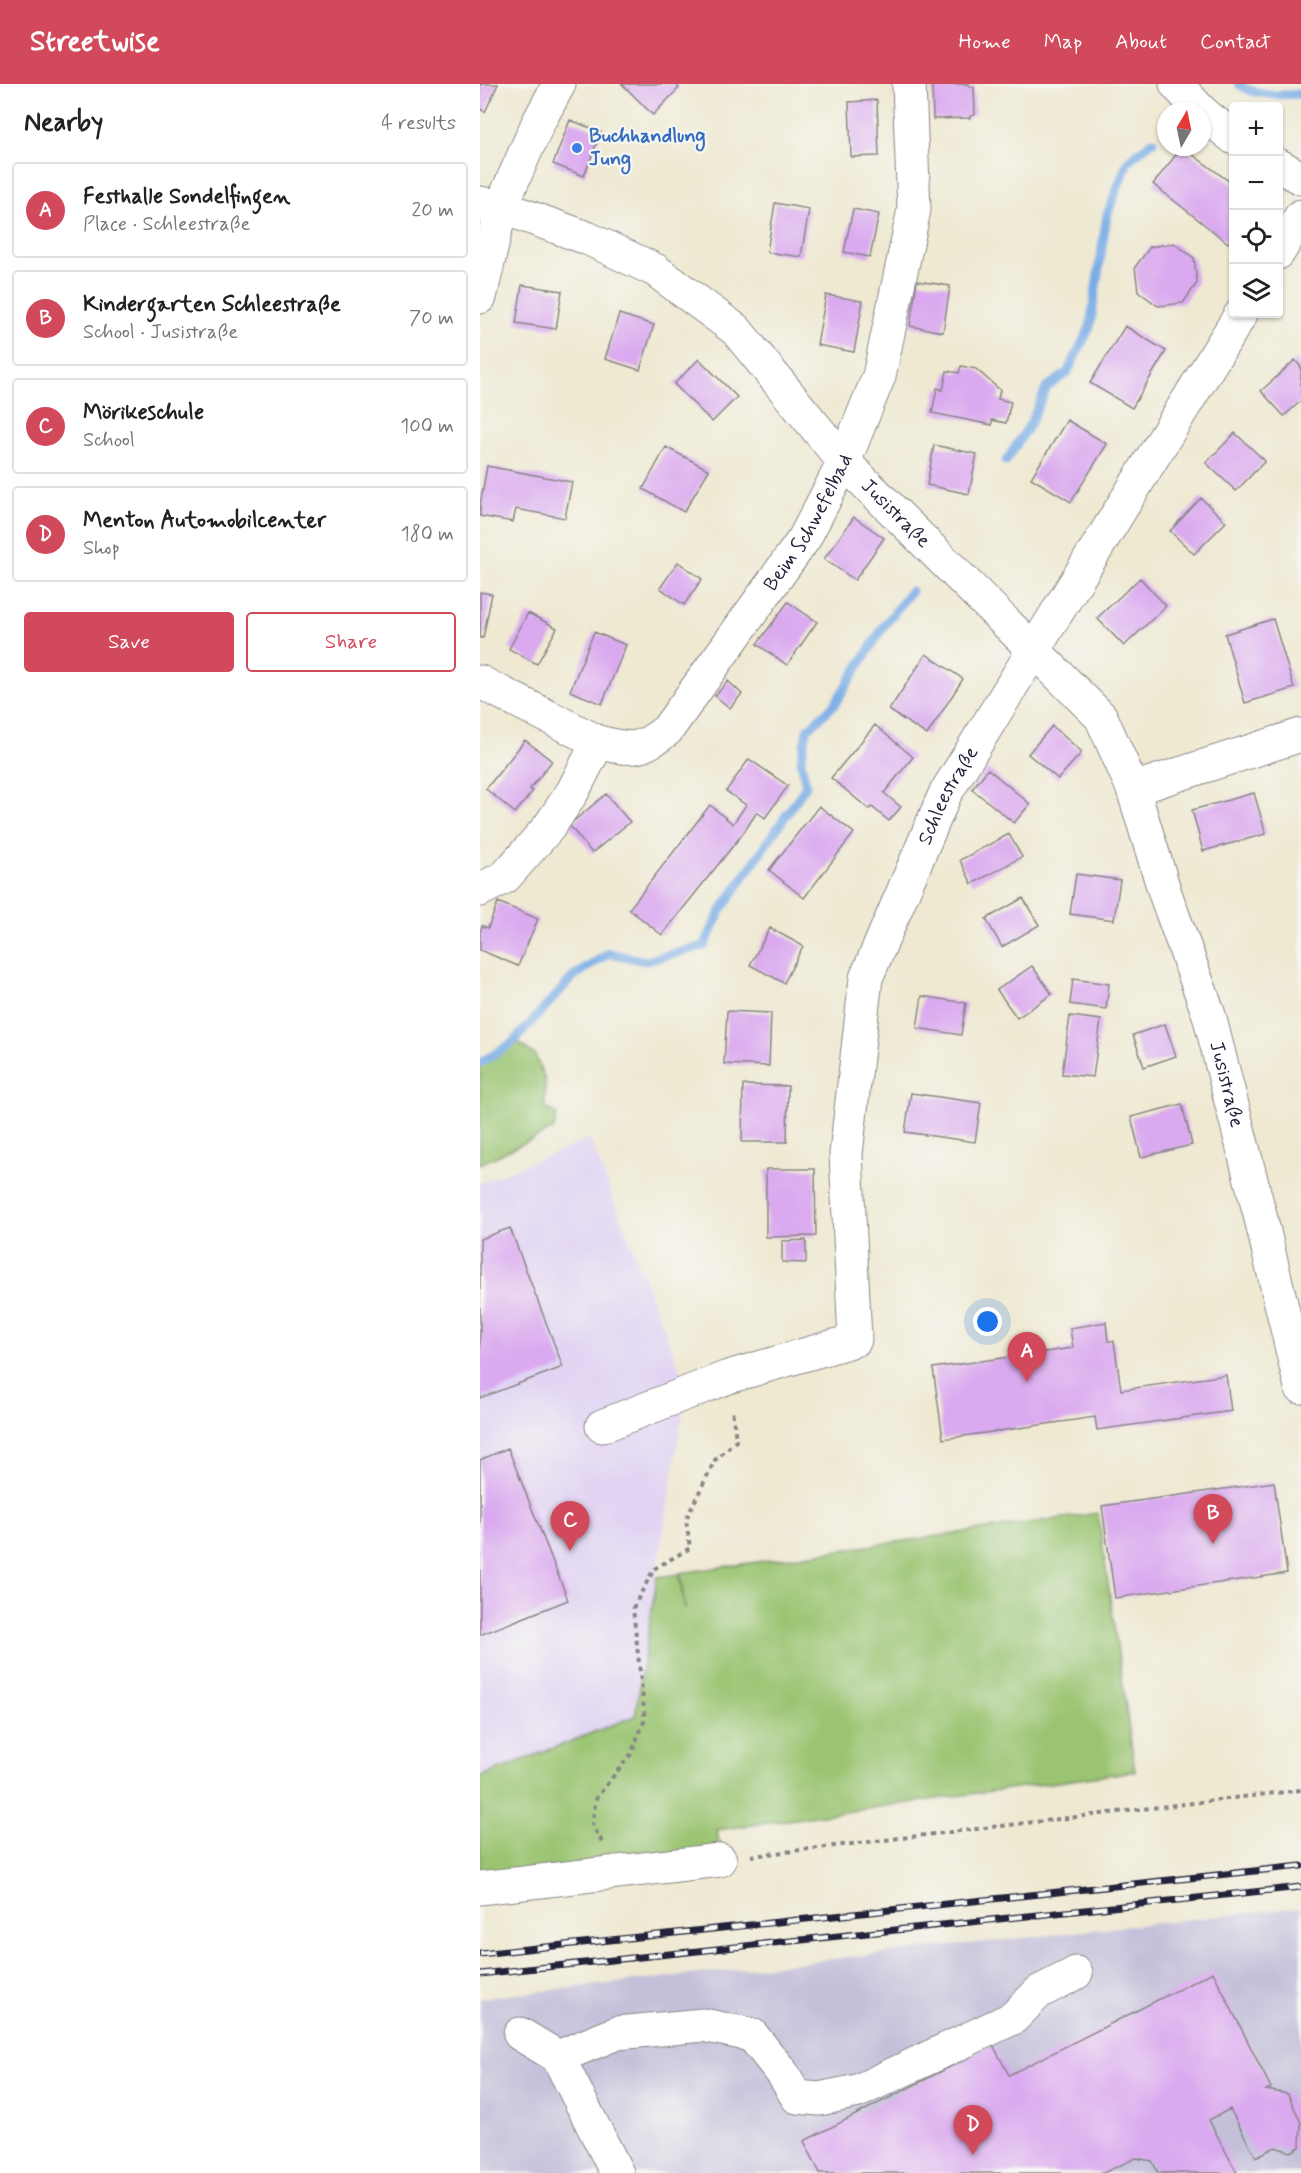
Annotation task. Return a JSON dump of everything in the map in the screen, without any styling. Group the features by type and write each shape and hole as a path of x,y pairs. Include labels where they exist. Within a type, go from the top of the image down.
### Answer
{"street":[{"path":"482,281 491,205 559,84"},
{"name":"Beim Schwefelbad","path":"480,682 597,742 636,748 651,743 667,730 804,539 844,462 879,376 914,210 909,84"},
{"path":"1176,84 1193,102"},
{"path":"1211,119 1229,135"},
{"path":"1283,168 1301,178"},
{"name":"Jusistraße","path":"491,205 587,238 655,270 736,330 844,462 1101,717 1133,789 1166,896 1209,1015 1301,1387"},
{"path":"1283,245 1301,216"},
{"name":"Schleestraße","path":"728,1377 855,1340 846,1154 866,978 945,794 1239,318"},
{"path":"1133,789 1301,735"},
{"path":"480,890 505,877 549,827 573,791 597,742"},
{"path":"603,1426 728,1377"},
{"path":"480,1888 720,1860"},
{"path":"558,2057 617,2033 703,2025 752,2035 783,2074 797,2097 819,2099 858,2091 1013,2018 1039,1992 1077,1973"},
{"path":"520,2034 558,2057 617,2173"}],"path":[{"path":"620,1872 592,1824 596,1798 631,1754 645,1719 633,1608 654,1569 690,1548 686,1519 715,1460 736,1441 728,1377"},
{"path":"720,1860 1301,1790"}],"shaded area":[{"path":"590,1139 687,1387 634,1716 480,1777 480,1183"},
{"path":"1301,1907 1301,2173 480,2173 480,1998"}],"green space":[{"path":"513,1039 535,1055 545,1080 545,1107 557,1114 554,1129 480,1164 480,1059"},
{"path":"1098,1513 1135,1771 717,1830 721,1858 480,1887 480,1777 635,1716 657,1577 679,1574 685,1609 680,1573"}],"building":[{"path":"480,84 498,84 485,112 480,109"},
{"path":"622,84 676,84 679,88 653,115"},
{"path":"932,84 969,84 969,87 974,87 975,115 970,118 933,119"},
{"path":"877,100 879,156 851,157 849,102"},
{"name":"Buchhandlung Jung","path":"570,120 601,132 584,176 553,164"},
{"path":"1175,156 1194,156 1229,181 1229,242 1228,243 1153,184"},
{"path":"775,203 809,209 801,257 767,252"},
{"path":"853,209 879,214 870,257 844,252"},
{"path":"1174,243 1194,258 1197,283 1183,303 1158,306 1138,291 1135,267 1150,247"},
{"path":"917,281 950,286 943,332 910,326"},
{"path":"522,285 562,291 556,329 516,323"},
{"path":"826,295 863,301 854,352 817,345"},
{"path":"619,314 654,325 640,370 605,359"},
{"path":"1125,326 1166,351 1132,408 1090,383"},
{"path":"699,359 737,397 712,422 674,384"},
{"path":"1295,360 1301,367 1301,401 1284,416 1261,391"},
{"path":"961,366 976,369 1000,390 998,399 1011,402 1006,423 992,420 992,425 932,413 937,388 943,390 947,371 959,373"},
{"path":"1067,420 1107,444 1071,502 1031,478"},
{"path":"1235,433 1265,461 1236,491 1206,463"},
{"path":"934,445 977,454 969,494 927,485"},
{"path":"666,447 709,470 684,512 643,489"},
{"path":"487,466 572,482 565,518 516,509 513,522 480,516"},
{"path":"1201,498 1226,522 1194,554 1170,531"},
{"path":"854,517 884,538 855,580 824,559"},
{"path":"678,562 702,579 684,605 660,588"},
{"path":"1140,578 1166,606 1124,646 1097,618"},
{"path":"480,592 492,594 483,638 480,638"},
{"path":"788,602 817,622 787,665 757,644"},
{"path":"528,613 557,628 537,664 509,649"},
{"path":"1273,619 1294,688 1245,703 1225,634"},
{"path":"594,632 626,645 602,704 570,691"},
{"path":"926,654 963,679 927,735 889,710"},
{"path":"728,681 742,694 730,708 715,696"},
{"path":"875,725 913,757 884,793 901,807 889,821 872,807 869,809 831,778"},
{"path":"1052,726 1082,752 1058,779 1028,754"},
{"path":"525,740 552,761 530,789 533,791 515,813 486,789"},
{"path":"749,759 788,786 765,818 757,812 744,832 662,935 629,909 710,805 733,824 746,805 726,791"},
{"path":"988,769 1030,804 1014,823 972,789"},
{"path":"1254,793 1266,834 1203,851 1192,810"},
{"path":"606,794 630,822 592,853 569,825"},
{"path":"819,806 854,833 804,898 769,870"},
{"path":"1009,834 1022,857 972,884 960,860"},
{"path":"1076,874 1120,880 1114,920 1070,914"},
{"path":"1023,898 1039,925 1002,947 986,919"},
{"path":"498,902 538,919 518,966 480,950 482,926 488,928"},
{"path":"770,928 803,946 784,983 750,965"},
{"path":"1032,966 1052,994 1017,1018 997,990"},
{"path":"1073,979 1109,984 1106,1009 1070,1004"},
{"path":"922,996 966,1003 961,1035 917,1028"},
{"path":"727,1011 771,1013 769,1066 724,1064"},
{"path":"1070,1016 1101,1020 1093,1077 1062,1074"},
{"path":"1165,1024 1176,1056 1144,1067 1133,1035"},
{"path":"743,1085 788,1086 787,1142 742,1142"},
{"path":"911,1093 981,1103 975,1142 905,1132"},
{"path":"1182,1104 1192,1145 1141,1157 1131,1117"},
{"path":"766,1169 815,1169 816,1236 766,1237"},
{"path":"510,1228 563,1367 480,1398 480,1239"},
{"path":"806,1240 806,1263 782,1262 782,1241"},
{"path":"1106,1322 1108,1341 1114,1341 1121,1390 1226,1375 1231,1411 1097,1430 1095,1417 943,1439 933,1368 1073,1348 1070,1328"},
{"path":"508,1448 568,1600 480,1635 480,1460"},
{"path":"1274,1482 1287,1573 1115,1598 1102,1506"},
{"path":"1213,1972 1271,2088 1266,2090 1288,2094 1301,2123 1300,2147 1291,2152 1275,2147 1256,2157 1230,2109 1209,2120 1237,2173 1158,2173 1152,2161 1136,2158 1103,2173 820,2173 804,2141 993,2045 1009,2075"}],"waterway":[{"path":"1239,84 1260,93 1301,94"},
{"path":"1006,461 1030,424 1047,387 1067,373 1090,327 1107,215 1128,161 1153,141"},
{"path":"480,1063 512,1043 573,977 609,953 645,961 704,946 720,912 806,786 801,761 807,730 834,705 884,626 911,591"}],"railway":[{"path":"480,1954 1301,1866"},
{"path":"480,1974 1301,1887"}],"place":[{"name":"Buchhandlung Jung","path":"577,148"},
{"name":"Festhalle Sondelfingen","path":"1027,1382"},
{"name":"Kindergarten Schleestraße","path":"1213,1544"},
{"name":"Mörikeschule","path":"570,1551"},
{"name":"Menton Automobilcenter","path":"973,2155"}]}
